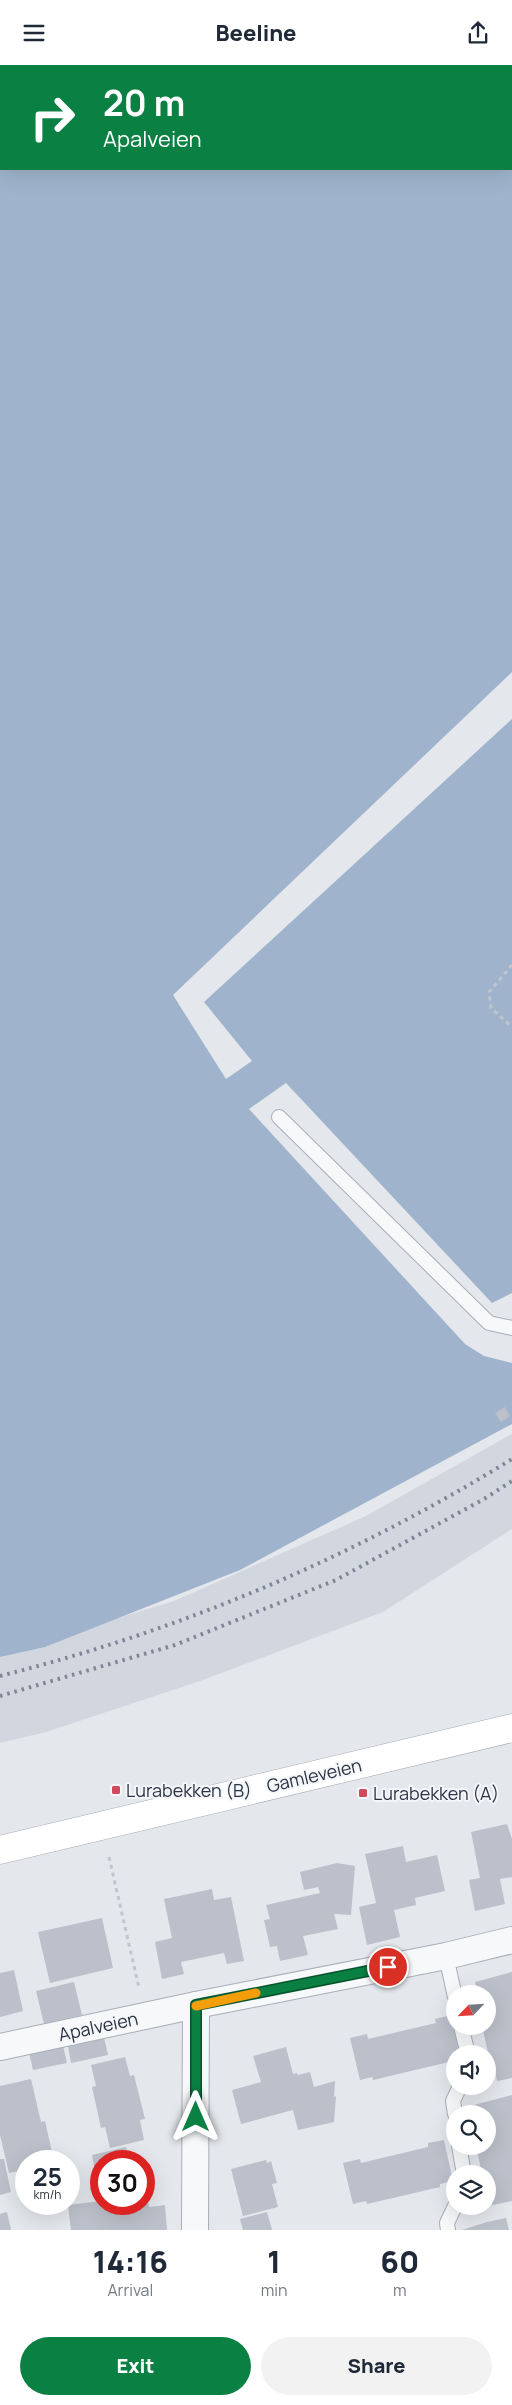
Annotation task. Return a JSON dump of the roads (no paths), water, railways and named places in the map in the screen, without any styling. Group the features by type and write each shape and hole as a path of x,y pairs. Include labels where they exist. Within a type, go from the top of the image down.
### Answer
{"main road":[{"name":"Gamleveien","path":"0,1850 512,1728"}],"street":[{"name":"Apalveien","path":"0,2047 196,2005 446,1956 512,1940"},
{"path":"195,2230 196,2005"}],"lane":[{"path":"280,1117 488,1323 512,1328"},
{"path":"446,1956 452,1985"},
{"path":"448,2230 447,2223 451,2215"}],"water":[{"path":"0,170 512,170 512,672 173,995 226,1079 252,1061 204,1002 512,719 512,1293 492,1303 286,1083 249,1109 465,1344 484,1356 512,1363 512,1424 240,1570 45,1647 0,1657"}],"railway":[{"path":"0,1676 68,1658 134,1637 264,1587 328,1559 390,1528 452,1495 512,1459"},
{"path":"0,1696 175,1645 336,1580 484,1499 512,1481"}],"place":[{"name":"Lurabekken (B)","path":"116,1790"},
{"name":"Lurabekken (A)","path":"363,1793"}]}
